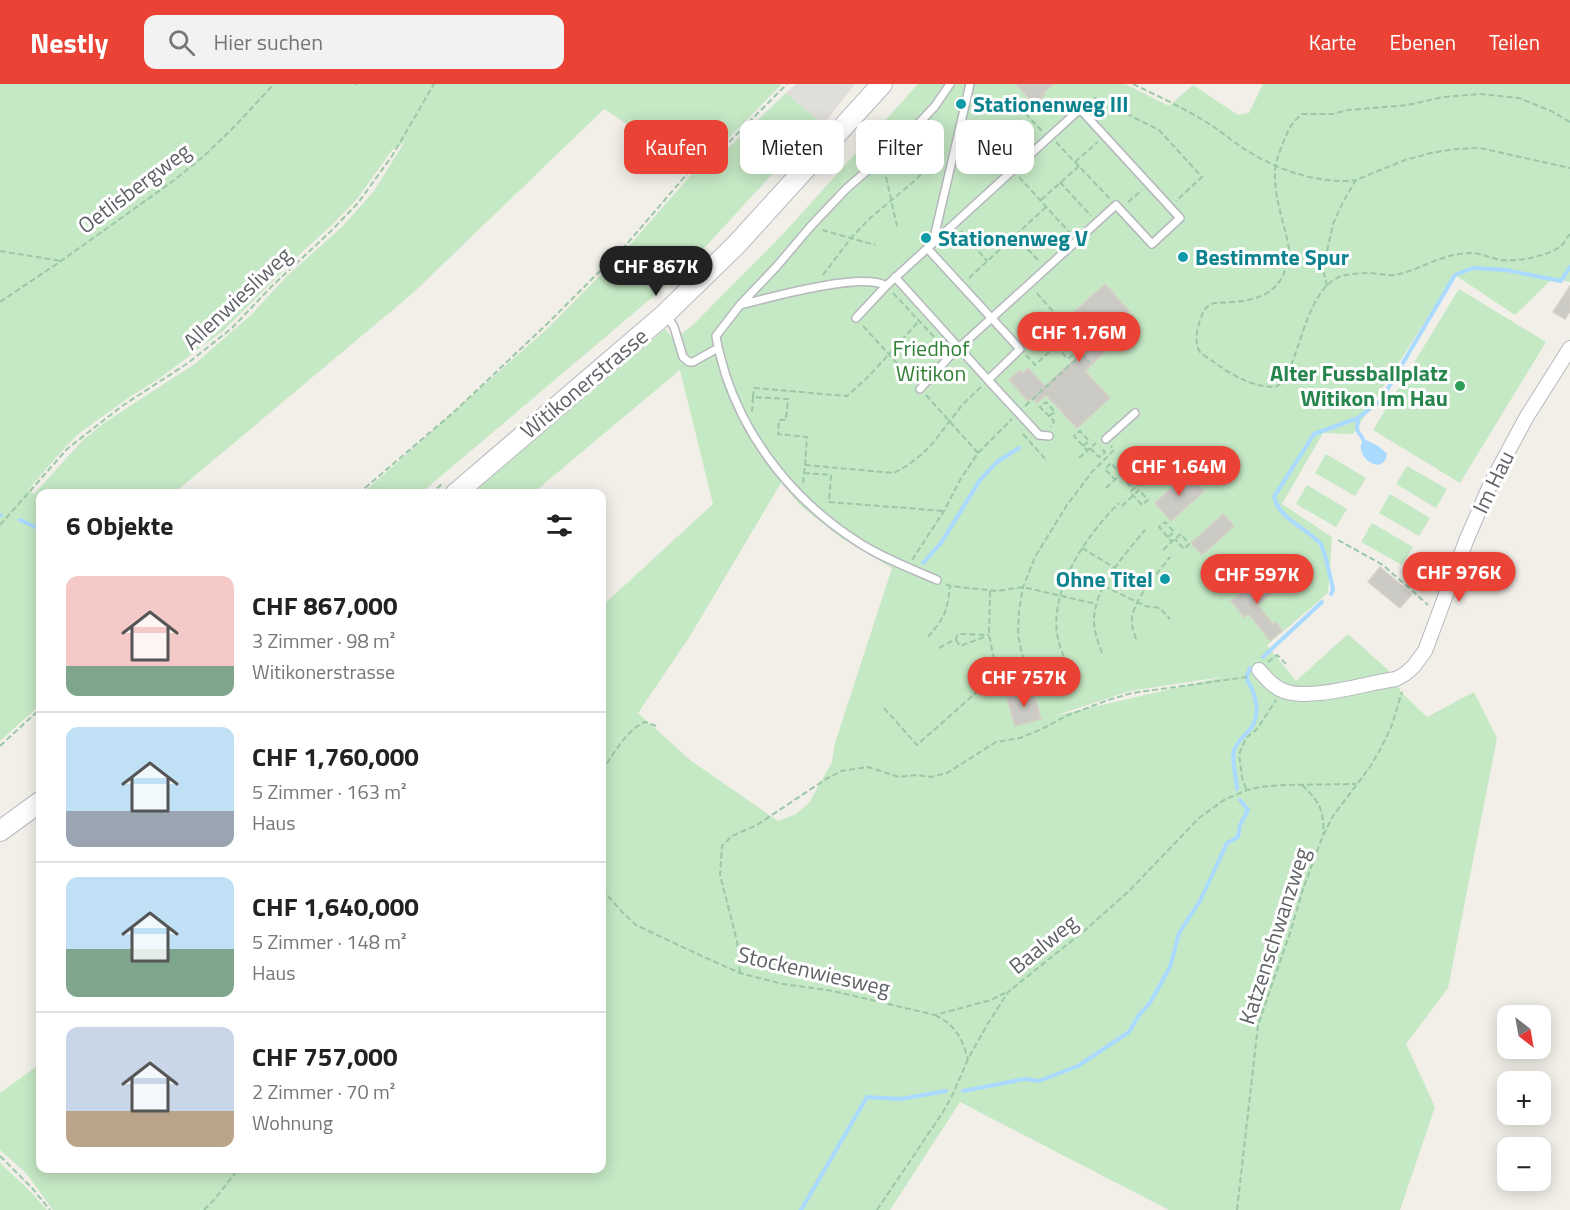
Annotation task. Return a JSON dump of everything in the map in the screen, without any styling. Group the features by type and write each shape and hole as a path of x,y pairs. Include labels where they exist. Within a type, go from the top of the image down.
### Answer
{"main road":[{"name":"Witikonerstrasse","path":"451,486 665,314 736,245 882,84"},
{"path":"0,831 36,805"}],"street":[{"name":"Im Hau","path":"1282,690 1299,695 1313,694 1396,679 1413,667 1425,651 1466,541 1491,483 1526,418 1570,348"},
{"path":"1259,670 1270,682 1282,690"}],"lane":[{"path":"922,120 950,84"},
{"path":"961,120 970,84"},
{"path":"920,389 959,347 1077,240 1118,208 1152,244 1180,218 1080,109 1034,151"},
{"path":"930,245 956,138"},
{"path":"864,174 846,189 810,227 740,305 716,336 718,348 731,389 750,429 780,474 816,511 858,542 892,561 937,580"},
{"path":"856,318 895,277 1009,174"},
{"path":"930,245 961,285 1020,349 988,380"},
{"path":"895,277 1039,435 1049,436"},
{"path":"740,305 813,287 880,282 886,286"},
{"path":"665,314 674,327 683,357 689,362 718,348"},
{"path":"1106,439 1135,413"}],"path":[{"name":"Oetlisbergweg","path":"0,302 163,188 204,156 274,84"},
{"name":"Allenwiesliweg","path":"0,525 67,449 122,406 188,363 232,328 272,286 330,232 358,203 392,156 434,84"},
{"path":"364,489 455,411 548,323 626,245 693,167 724,147 787,84"},
{"path":"1133,84 1214,127 1241,147 1293,173 1344,182 1356,180 1405,160 1464,148 1480,148 1570,168"},
{"path":"1570,122 1551,111 1519,98 1481,94 1443,97 1408,105 1348,110 1333,114 1302,114 1290,125 1274,175 1290,253 1283,278 1279,284 1258,298 1209,305 1198,323 1196,340 1198,347 1200,352 1228,373 1250,383 1271,388 1279,386 1293,360 1304,325 1320,294 1327,286 1343,276 1367,273 1389,276 1447,257 1469,253 1488,255 1502,260 1545,255 1561,246 1570,234"},
{"path":"1080,109 1095,98 1159,130 1202,177 1169,207"},
{"path":"965,105 998,114 1013,101 1118,208 1149,184"},
{"path":"1075,162 1104,136"},
{"path":"813,287 851,238 870,218 911,184 956,138"},
{"path":"1040,200 1079,166"},
{"path":"885,174 897,226"},
{"path":"1017,174 1077,240"},
{"path":"1327,286 1323,270 1333,224 1356,180"},
{"path":"1060,182 1097,223"},
{"path":"961,285 1046,207"},
{"path":"954,224 987,261"},
{"path":"810,227 875,245"},
{"path":"1014,236 1046,269"},
{"path":"0,251 61,261"},
{"path":"1020,349 1035,365 1071,332 1029,284"},
{"path":"750,429 754,388 847,396 928,314"},
{"path":"1056,346 1068,359 1078,350 1089,362"},
{"path":"1032,400 1082,354"},
{"path":"805,465 894,473 921,455 963,404 988,380"},
{"path":"753,397 788,399 786,420 779,420 778,434 807,436 802,497"},
{"path":"1049,416 1055,412 1046,402 1040,407 1049,416 1054,421 1049,436"},
{"path":"907,567 944,512 960,480 978,453 1018,413"},
{"path":"1078,458 1089,449 1096,442 1105,452 1099,458 1089,449 1083,446 1074,436 1080,431 1089,441 1083,446"},
{"path":"1030,677 1018,635 1023,587 1035,557 1067,505 1092,472 1114,450"},
{"path":"1106,488 1115,480 1121,474 1111,463 1105,469 1115,480"},
{"path":"804,472 831,475 829,502 944,512"},
{"path":"1067,665 1060,647 1056,619 1065,579 1082,548 1107,515 1134,495 1139,490 1148,500 1142,505 1134,495 1130,492 1133,489 1138,484 1129,474 1124,479 1133,489"},
{"path":"1163,550 1174,540 1180,534 1190,544 1184,549 1174,540 1168,537 1159,527 1165,522 1174,532 1168,537"},
{"path":"1102,653 1096,636 1094,620 1096,604 1115,568 1145,530"},
{"path":"1338,540 1383,566 1438,615"},
{"path":"1082,548 1115,568"},
{"path":"1136,639 1132,624 1137,603 1170,557"},
{"path":"937,580 950,586 998,591 1023,587 1096,604"},
{"path":"1104,585 1137,603 1160,608 1170,619"},
{"path":"928,637 941,622 948,606 950,586"},
{"path":"990,590 989,635 1002,685"},
{"path":"939,648 956,639 958,634 989,635"},
{"path":"956,639 960,646 989,635"},
{"path":"740,972 736,941 720,874 722,846 732,836 757,825 830,777 845,770 864,767 896,777 939,776 996,742 1020,738 1066,716 1108,700 1132,693 1251,676 1277,655 1287,665"},
{"path":"1247,790 1242,777 1239,754 1246,738 1257,729 1282,690"},
{"path":"884,708 917,745 978,691"},
{"name":"Katzenschwanzweg","path":"1237,1210 1258,1025 1322,838 1334,816 1381,748 1392,725 1402,693"},
{"path":"0,746 36,713"},
{"path":"606,765 634,728 645,722 656,726"},
{"name":"Baalweg","path":"877,1210 943,1112 968,1059 1008,992 1084,931 1130,890 1199,818 1224,800 1260,787 1283,784 1356,784"},
{"path":"1302,785 1317,801 1324,822 1322,838"},
{"name":"Stockenwiesweg","path":"606,894 636,925 740,972 783,984 833,991 935,1015 945,1020 960,1035 968,1059"},
{"name":"Stockenwiesweg","path":"935,1015 991,1000 1008,992"},
{"path":"0,1156 33,1188 50,1210"},
{"path":"204,1210 235,1173"}],"shaded area":[{"path":"796,84 855,84 827,120 818,120 786,93"}],"green space":[{"path":"0,84 782,84 747,120 740,120 740,127 728,139 728,120 624,120 624,122 604,109 413,293 179,489 39,489 83,440 104,423 196,363 251,315 287,276 343,226 374,191 404,143 392,150 357,199 334,223 224,330 160,378 81,432 68,444 28,490 34,494 36,492 36,709 0,741"},
{"name":"Friedhof Witikon","path":"918,84 1125,84 1169,106 1193,85 1238,115 1249,113 1263,84 1570,84 1570,282 1553,278 1515,315 1455,275 1353,434 1323,433 1282,504 1332,537 1328,593 1267,645 1296,681 1348,634 1387,669 1402,693 1427,717 1474,692 1497,738 1448,988 1406,1044 1435,1107 1400,1210 1169,1210 960,1102 890,1210 53,1210 26,1173 0,1150 0,1093 36,1067 36,1173 606,1173 606,602 713,504 680,370 538,489 476,489 665,329 674,339 692,326 783,234 837,174 844,174 844,166 856,153 856,174 944,174 944,120 886,120","holes":["781,483 802,507 841,538 892,568 835,743 832,762 809,803 796,814 778,821 690,760 638,713 690,636","1225,676 1054,716 1130,691"]},
{"path":"786,93 818,120 758,120"},
{"path":"740,137 740,174 772,174 708,244 655,295 426,489 367,489 549,327 628,247 692,174 728,174 728,148"},
{"name":"Alter Fussballplatz Witikon Im Hau","path":"1459,289 1546,342 1460,483 1373,430"},
{"path":"1326,454 1366,478 1355,496 1315,473"},
{"path":"1407,466 1447,489 1436,508 1396,484"},
{"path":"1307,485 1347,509 1336,527 1296,504"},
{"path":"1390,494 1430,518 1419,536 1379,513"},
{"path":"1372,523 1413,547 1402,565 1361,542"},
{"path":"1429,557 1443,565 1428,590 1414,581"},
{"path":"0,1163 29,1190 47,1210 0,1210"}],"water":[{"path":"1363,439 1376,445 1387,454 1382,463 1373,464 1365,458 1361,448"}],"building":[{"path":"1016,84 1054,84 1034,104"},
{"path":"1105,284 1129,311 1097,341 1106,351 1085,371 1110,398 1077,428 1046,395 1037,403 1032,397 1028,401 1009,380 1020,370 1023,373 1028,368 1045,386 1088,347 1082,340 1090,333 1072,314"},
{"path":"1570,286 1570,311 1565,319 1553,312"},
{"path":"1187,473 1204,491 1171,521 1155,503"},
{"path":"1223,514 1234,526 1202,555 1191,543"},
{"path":"1380,567 1412,594 1400,608 1368,582"},
{"path":"1263,572 1270,581 1265,585 1272,593 1258,605 1273,624 1276,622 1282,631 1270,641 1249,614 1244,617 1231,601"},
{"path":"1033,690 1041,719 1015,726 1007,698"}],"waterway":[{"path":"1331,594 1332,584 1322,546 1282,512 1274,497 1314,434 1358,418 1381,400 1455,275 1473,268 1506,270 1561,281 1570,267"},
{"path":"1358,418 1357,430 1363,439"},
{"path":"923,563 941,543 980,480 997,462 1019,448"},
{"path":"20,520 36,527"},
{"path":"1263,657 1322,602"},
{"path":"1247,676 1250,668"},
{"path":"1237,789 1234,751 1239,741 1251,728 1257,709 1255,697 1247,679"},
{"path":"963,1091 1025,1079 1039,1081 1078,1066 1129,1032 1139,1015 1150,1003 1170,967 1179,933 1200,901 1227,843 1238,837 1240,825 1248,810 1240,800"},
{"path":"801,1210 867,1097 900,1099 946,1091"}],"place":[{"name":"Stationenweg III","path":"961,104"},
{"name":"Stationenweg V","path":"926,238"},
{"name":"Bestimmte Spur","path":"1183,257"},
{"name":"Alter Fussballplatz Witikon Im Hau","path":"1460,386"},
{"name":"Ohne Titel","path":"1165,579"}]}
